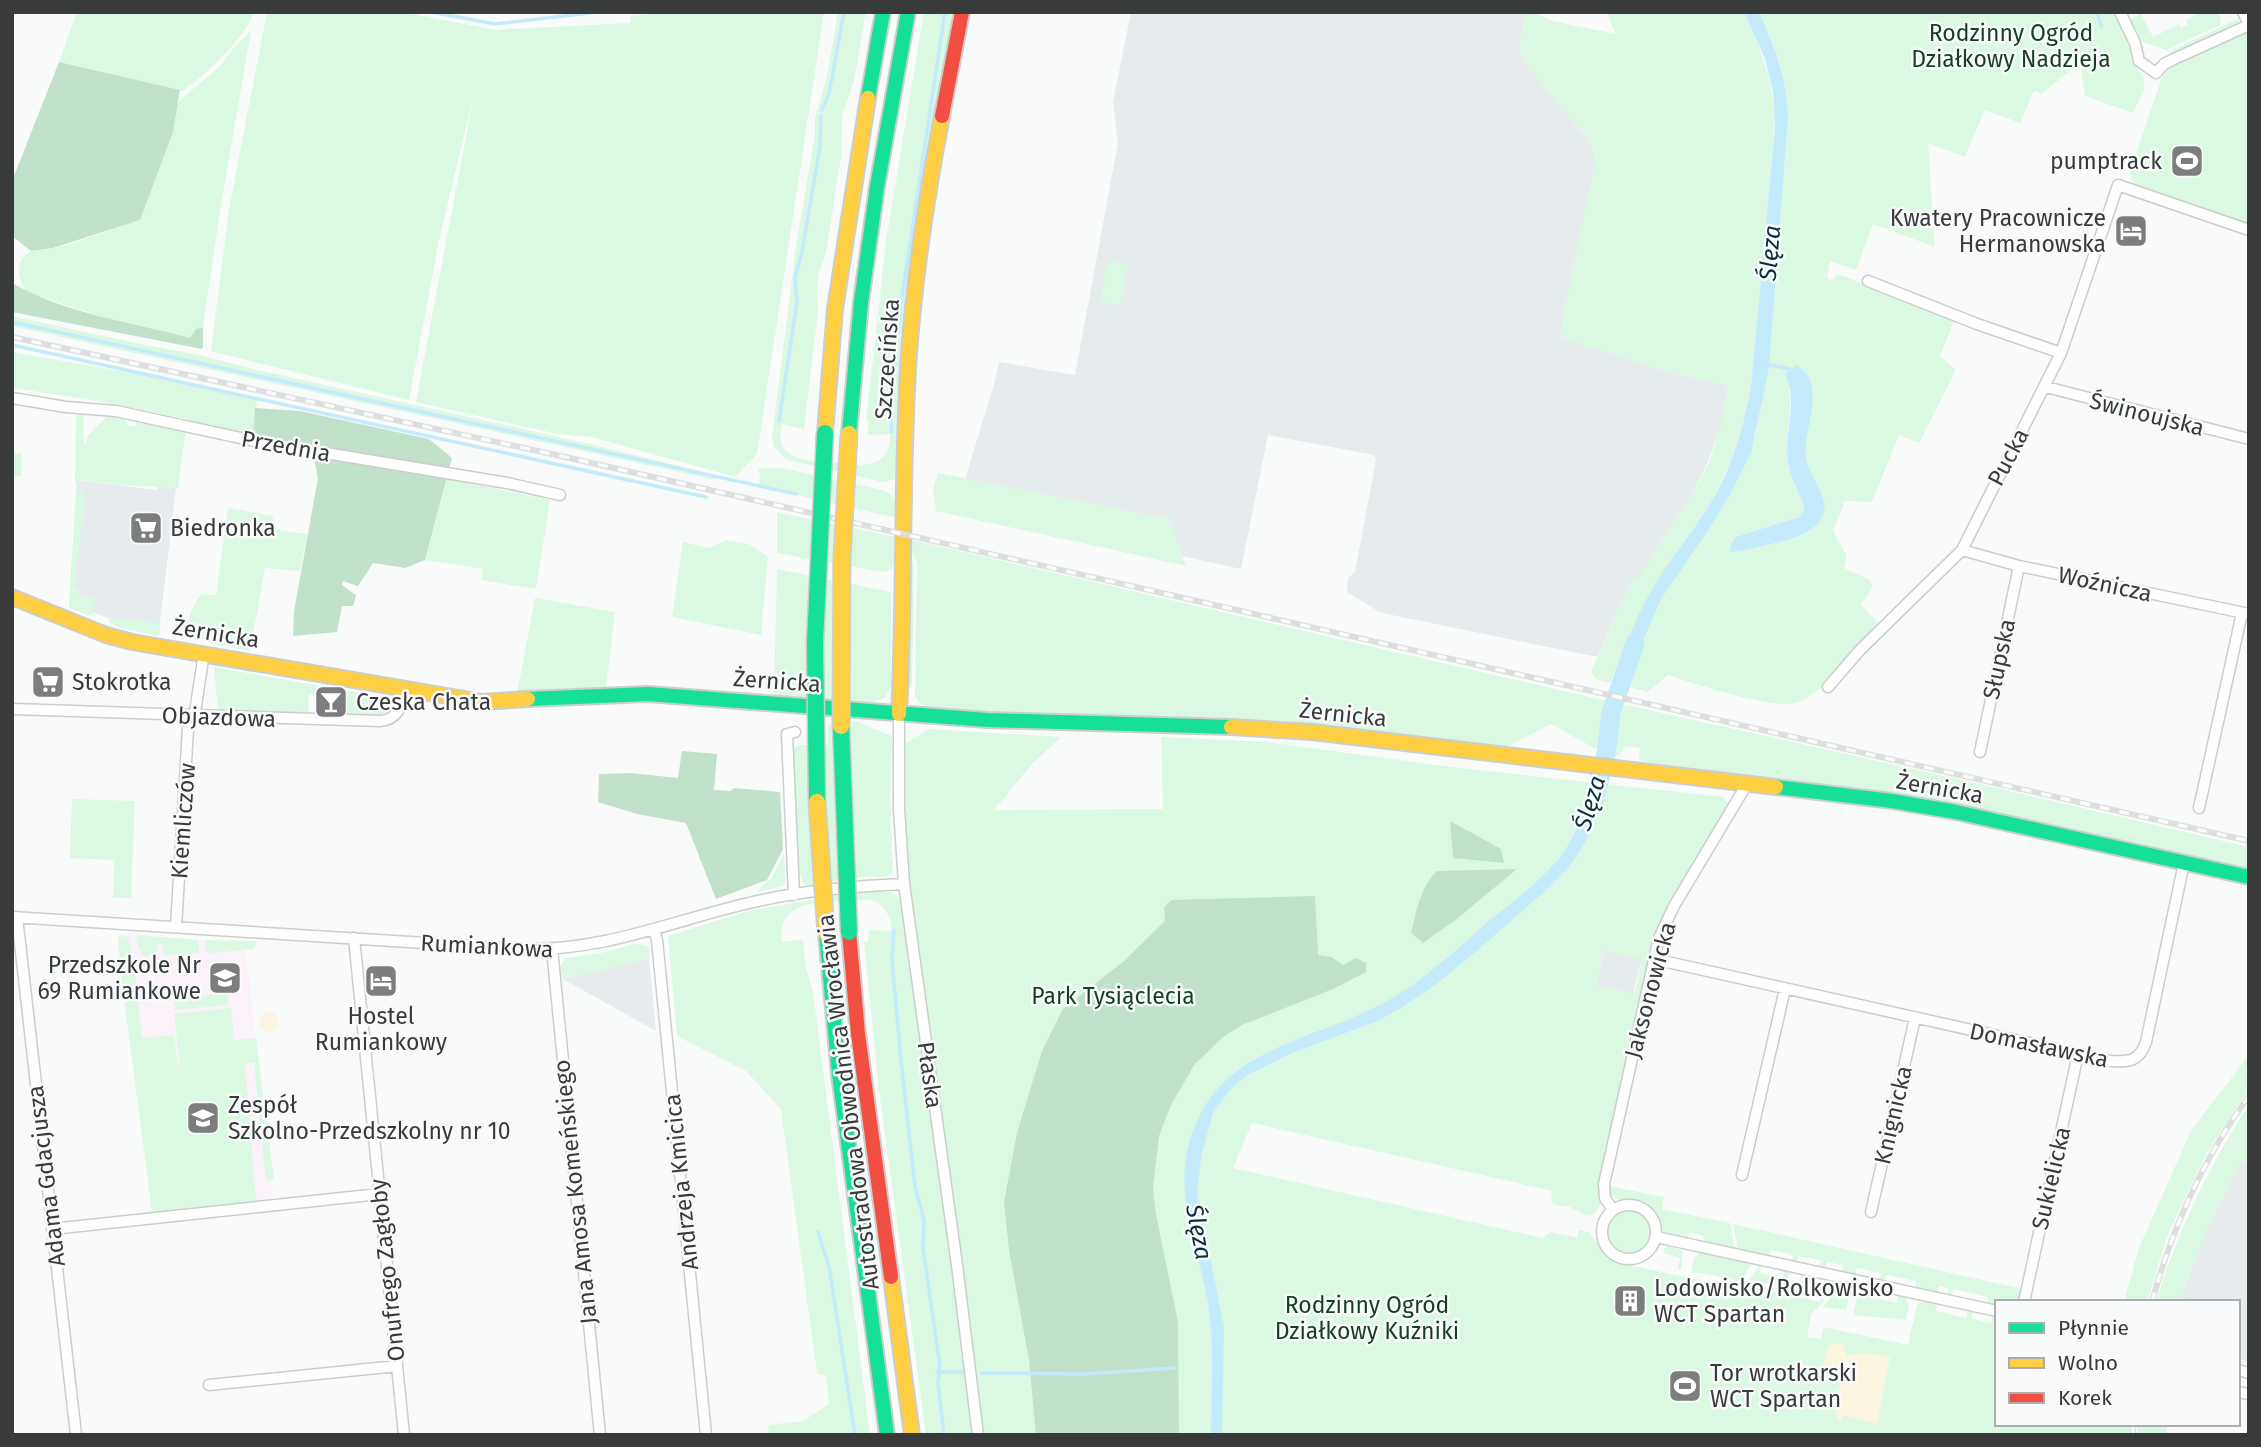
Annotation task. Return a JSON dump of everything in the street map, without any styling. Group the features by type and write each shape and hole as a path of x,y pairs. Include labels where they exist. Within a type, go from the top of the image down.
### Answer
{"main road":[{"name":"Autostradowa Obwodnica Wrocławia","path":"883,12 835,309 816,579 815,672 817,802 826,933 842,1101 887,1435"},
{"name":"Autostradowa Obwodnica Wrocławia","path":"908,12 877,187 863,289 849,434 841,564 839,719 849,932 858,1034 912,1435"},
{"name":"Szczecińska","path":"899,714 905,405 910,338 926,204 962,12"},
{"name":"Żernicka","path":"12,597 114,638 140,644 482,702 648,694 987,720 1263,728 1929,807 2249,877"}],"street":[{"path":"2120,12 2135,43 2140,61 2156,73 2164,64 2249,25 2243,12"},
{"name":"Pucka","path":"1828,687 1860,650 1962,550 2061,353 2118,185 2249,230"},
{"path":"1868,281 1977,324 2061,353"},
{"name":"Świnoujska","path":"2046,387 2249,439"},
{"name":"Przednia","path":"12,398 66,407 117,411 259,442 508,483 559,495"},
{"name":"Woźnicza","path":"1962,550 2020,566 2245,614"},
{"name":"Słupska","path":"1980,752 2020,566"},
{"path":"2199,808 2245,614"},
{"name":"Kiemliczów","path":"176,927 188,728 193,716 204,653"},
{"name":"Objazdowa","path":"12,709 385,721 398,713 404,688"},
{"name":"Płaska","path":"899,714 899,809 904,884 978,1435"},
{"path":"791,733 794,895"},
{"name":"Jaksonowicka","path":"1613,1210 1605,1198 1604,1184 1659,938 1674,906 1747,784"},
{"name":"Domasławska","path":"1654,960 2078,1054 2125,1062 2136,1060 2142,1053 2184,863"},
{"name":"Rumiankowa","path":"15,917 510,949 552,949 589,946 744,904 835,888 904,884"},
{"name":"Adama Gdacjusza","path":"15,917 76,1435"},
{"name":"Andrzeja Kmicica","path":"654,930 706,1435"},
{"name":"Onufrego Zagłoby","path":"354,938 404,1435"},
{"name":"Jana Amosa Komeńskiego","path":"552,949 600,1435"},
{"path":"1742,1175 1785,989"},
{"name":"Knignicka","path":"1871,1212 1915,1018"},
{"name":"Sukielicka","path":"2024,1300 2078,1054"},
{"path":"52,1229 379,1194"},
{"path":"1630,1205 1647,1212 1653,1219 1656,1237 1648,1252 1625,1259 1610,1252 1602,1238 1604,1223 1613,1210 1630,1205"},
{"path":"1656,1237 1995,1311"},
{"path":"209,1385 397,1366"}],"shaded area":[{"path":"1131,12 1526,12 1519,52 1589,141 1596,161 1560,337 1672,373 1728,385 1721,427 1707,464 1689,500 1642,575 1631,582 1597,657 1387,614 1347,592 1348,578 1355,572 1376,460 1374,455 1268,435 1241,569 1182,556 1169,519 965,479 999,362 1075,375 1118,143 1113,102"},
{"path":"77,480 157,490 158,486 176,488 159,630 69,608"},
{"name":"Zespół Szkolno-Przedszkolny nr 10","path":"118,934 245,943 273,1199 152,1212"},
{"path":"1604,950 1642,959 1633,994 1596,985"},
{"path":"649,958 656,1031 563,979"},
{"path":"2241,1161 2249,1163 2249,1362 2240,1360 2240,1300 2180,1300 2205,1233"}],"green space":[{"path":"77,12 254,12 233,45 183,91 59,62"},
{"path":"267,12 402,12 496,30 630,23 631,16 664,12 824,12 757,454 735,477 592,437 558,434 416,402 474,94 439,240 409,400 211,351 229,209"},
{"path":"838,12 866,12 854,81 842,116 841,157 826,253 817,286 818,312 804,429 782,424 780,437 782,446 796,457 862,465 880,460 886,454 889,443 890,434 868,435 866,421 886,242 924,12 956,12 898,473 893,480 883,482 787,460 774,447 772,437 796,247 815,134 815,118 827,76"},
{"path":"1526,12 1533,12 1552,21 1616,34 1606,12 1744,12 1765,63 1772,94 1773,149 1751,386 1744,424 1731,461 1712,500 1647,597 1610,683 1596,679 1591,672 1631,582 1647,564 1703,475 1718,435 1728,385 1672,373 1560,337 1596,161 1589,141 1519,52"},
{"name":"Rodzinny Ogród Działkowy Nadzieja","path":"1759,12 2114,12 2132,48 2136,67 2144,77 2144,90 2133,113 2085,96 2081,69 2088,57 2041,94 2034,91 2020,123 1985,110 1965,157 1928,143 1935,247 1873,224 1856,270 1830,261 1827,278 1832,280 1837,275 1846,277 1954,320 1940,356 1956,370 1919,443 1899,435 1872,502 1845,501 1833,531 1847,556 1844,568 1870,580 1873,587 1861,605 1879,623 1833,678 1799,702 1788,704 1754,700 1668,675 1648,692 1630,687 1656,608 1730,493 1749,456 1756,435 1769,368 1788,118 1783,77","holes":["1808,376 1811,404 1806,456 1808,467 1822,496 1824,510 1819,521 1810,530 1797,536 1730,552 1731,543 1737,537 1799,517 1804,512 1787,460 1790,399 1788,381"]},
{"path":"2201,12 2217,12 2220,25 2166,50 2138,40 2130,23 2131,19 2141,14 2153,37 2179,24 2181,28 2188,24 2186,20"},
{"path":"2238,19 2240,23 2172,52 2172,50"},
{"path":"251,31 203,327 196,329 190,338 105,318 27,292 20,279 19,270 21,261 27,254 66,245 140,220 173,132 178,102 220,66"},
{"path":"2247,31 2249,225 2136,186 2130,171 2164,72 2169,67"},
{"path":"59,62 180,90 173,132 140,220 53,248 31,251 12,236 12,181"},
{"path":"1108,260 1128,265 1120,306 1100,302"},
{"path":"12,283 76,310 190,338 196,329 203,327 202,349 12,312"},
{"path":"12,316 204,356 594,445 703,472 715,476 716,480 20,328 12,326"},
{"path":"12,352 189,383 257,399 253,435 99,401 12,388"},
{"path":"255,408 300,411 429,439 452,458 425,560 405,568 373,563 358,586 343,581 342,585 356,595 353,606 342,606 337,632 293,636 294,611 318,478 312,448 253,435"},
{"path":"83,415 84,443 108,415 123,418 128,426 135,426 137,420 186,429 178,488 82,480 75,482 76,417"},
{"path":"12,453 22,454 21,476 12,475"},
{"path":"758,468 781,468 882,490 893,497 897,518 759,486"},
{"path":"938,473 1169,519 1186,566 936,511 933,490"},
{"path":"447,479 550,500 536,589 481,580 483,569 425,560"},
{"path":"76,490 83,492 86,497 74,587 79,588 79,596 95,598 94,612 90,616 69,608"},
{"path":"228,508 273,516 272,529 307,534 300,571 265,568 250,651 188,636 190,614 197,600 202,594 216,595"},
{"path":"777,512 896,537 892,568 883,572 777,553"},
{"path":"726,540 749,544 768,557 761,635 672,617 683,542 708,548"},
{"path":"912,540 1607,701 1598,747 1596,749 1551,724 1503,749 1262,720 954,713 924,707 915,697 917,562 912,553"},
{"path":"909,555 914,563 912,687 906,688"},
{"path":"777,569 891,592 891,686 885,698 872,702 774,696"},
{"path":"535,598 615,612 606,688 517,694"},
{"path":"108,617 160,623 159,636 120,628 110,623"},
{"path":"211,660 392,693 396,700 389,695 208,663"},
{"path":"214,667 387,698 393,707 381,715 342,717 343,697 309,693 308,715 218,712"},
{"path":"1627,705 2249,847 2249,870 1641,761 1640,748 1624,746 1623,751 1615,757 1613,745 1622,708"},
{"path":"857,722 892,736 890,805 893,872 886,877 863,877 806,886 802,882 801,874 798,874 792,751 799,745 828,745 828,724"},
{"name":"Park Tysiąclecia","path":"929,729 1061,737 1032,764 994,810 1163,809 1161,737 1267,742 1451,767 1723,797 1730,806 1671,902 1654,939 1599,1188 1601,1205 1594,1214 1586,1216 1570,1207 1554,1205 1551,1201 1552,1191 1252,1123 1233,1168 1543,1238 1551,1232 1577,1238 1579,1230 1589,1232 1606,1254 1619,1263 1742,1289 1747,1283 1748,1286 1760,1286 1759,1289 1769,1291 1770,1288 1771,1291 1782,1294 1783,1291 1796,1293 1796,1297 1807,1299 1809,1296 1809,1299 1820,1302 1821,1299 1825,1300 1811,1314 1807,1337 1821,1339 1824,1327 1908,1345 1917,1305 1923,1301 1937,1303 1936,1311 1966,1318 1968,1310 1973,1311 1972,1319 1991,1323 1995,1316 1995,1426 2130,1426 2130,1435 983,1435 908,884 904,817 906,743","holes":["1604,950 1642,959 1633,994 1596,985"]},
{"path":"682,751 717,754 714,790 730,791 734,788 780,792 783,849 767,880 716,899 686,823 637,814 598,802 599,774 631,773 678,778"},
{"path":"72,799 135,801 131,898 113,898 114,860 70,858"},
{"path":"1450,821 1501,849 1504,863 1453,858"},
{"path":"784,855 785,882 782,886 757,892 771,878"},
{"path":"1517,869 1423,943 1411,933 1423,892 1437,871"},
{"path":"864,891 893,892 892,895 896,894 900,902 944,1204 973,1435 926,1435 879,1090 864,942 868,941 869,930 891,931 886,911 870,900 811,904 788,915 782,926 782,942 803,939 805,964 813,992 870,1435 769,1435 768,1425 803,1421 829,1404 826,1376 817,1373 781,1109 746,1071 677,1036 668,936 748,911"},
{"path":"1315,896 1318,955 1331,957 1343,965 1356,958 1366,963 1366,972 1333,989 1242,1025 1223,1037 1194,1065 1170,1107 1159,1136 1153,1187 1156,1215 1178,1322 1179,1435 1036,1435 1029,1360 1009,1250 1004,1202 1017,1133 1042,1051 1063,1009 1124,961 1165,921 1164,907 1171,900"},
{"path":"137,935 198,940 199,953 164,955 162,944 156,945 158,955 143,956 136,941"},
{"name":"Zespół Szkolno-Przedszkolny nr 10","path":"118,936 128,937 133,955 139,961 149,964 150,968 135,971 142,1038 174,1035 178,1066 174,1014 231,1008 234,1040 256,1038 274,1180 266,1181 254,1063 245,1063 256,1201 152,1212"},
{"path":"205,940 257,941 254,949 209,953 206,952"},
{"path":"635,944 646,945 649,958 563,979 560,967 565,958 601,953"},
{"path":"227,993 228,1005 175,1010 173,998"},
{"path":"2249,1055 2249,1088 2208,1151 2189,1189 2167,1237 2148,1300 2125,1300 2139,1248 2191,1131"},
{"path":"2249,1104 2249,1162 2242,1161 2224,1195 2180,1300 2157,1300 2174,1249 2220,1152"},
{"path":"1608,1186 1664,1197 1662,1209 1730,1223 1735,1250 1703,1243 1705,1236 1689,1232 1687,1240 1667,1235 1649,1207 1614,1197"},
{"path":"1630,1211 1646,1217 1652,1233 1646,1249 1630,1255 1614,1249 1608,1233 1614,1217"},
{"path":"1733,1224 2022,1289 2019,1300 1995,1300 1995,1306 1987,1304 1988,1297 1954,1289 1951,1297 1947,1296 1948,1288 1939,1286 1937,1294 1915,1289 1916,1281 1886,1275 1884,1282 1879,1281 1881,1273 1857,1268 1855,1276 1842,1273 1843,1265 1827,1262 1825,1269 1819,1268 1821,1260 1798,1256 1796,1263 1792,1262 1793,1255 1771,1250 1769,1257 1738,1251"},
{"path":"1668,1246 1683,1251 1681,1270 1678,1269 1680,1258 1664,1253 1663,1249"},
{"path":"1700,1253 1752,1264 1740,1281 1691,1271 1695,1257"},
{"path":"1759,1265 1760,1273 1782,1278 1784,1271 1789,1272 1787,1279 1810,1284 1812,1277 1816,1278 1815,1286 1830,1289 1832,1281 1846,1284 1850,1291 1846,1310 1823,1307 1830,1298 1749,1280"},
{"path":"1862,1289 1875,1290 1874,1298 1896,1303 1898,1295 1905,1297 1909,1305 1906,1320 1853,1315 1858,1293"},
{"path":"2138,1426 2167,1426 2166,1435 2137,1435"}],"sand":[{"path":"269,1012 276,1015 279,1022 276,1029 269,1032 262,1029 259,1022 262,1015"},
{"path":"1843,1343 1847,1356 1868,1354 1890,1357 1877,1424 1843,1415 1840,1423 1834,1408 1843,1373 1823,1368 1828,1345"}],"water":[{"path":"1744,12 1759,12 1770,38 1785,90 1788,118 1769,368 1751,453 1709,529 1661,599 1641,645 1635,671 1619,665 1636,621 1655,584 1703,514 1726,474 1737,446 1751,386 1775,127 1773,92 1765,59"},
{"path":"1797,365 1812,385 1806,456 1823,497 1824,513 1820,521 1805,533 1772,544 1730,552 1731,543 1736,537 1799,517 1804,512 1787,459 1791,403 1785,374"},
{"path":"1595,783 1607,784 1585,843 1569,867 1480,948 1434,986 1399,1009 1377,1021 1292,1053 1244,1077 1213,1113 1202,1152 1197,1192 1224,1327 1222,1435 1211,1435 1210,1318 1185,1197 1188,1148 1197,1121 1213,1095 1233,1074 1257,1058 1368,1011 1407,989 1524,893 1567,847 1583,815 1590,787"}],"waterway":[{"path":"431,12 495,24 598,12"},
{"path":"822,110 829,94 844,12"},
{"path":"892,432 890,406 902,297 945,12"},
{"path":"2097,12 2101,26"},
{"path":"779,421 797,302 795,278 820,147 821,116"},
{"path":"12,322 796,494"},
{"path":"12,345 706,497"},
{"path":"1765,364 1790,369"},
{"name":"Ślęza","path":"1593,806 1606,754 1611,713 1635,643"},
{"path":"894,930 892,960 901,1060 915,1187 924,1220 923,1248 940,1366 938,1383 944,1435"},
{"path":"818,1232 829,1266 855,1435"},
{"path":"981,1373 1082,1374 1175,1368"},
{"path":"937,1372 962,1372"}],"railway":[{"path":"12,337 561,456 2249,841"},
{"path":"2153,1300 2169,1247 2191,1194 2218,1144 2249,1096"},
{"path":"2133,1426 2133,1435"}],"traffic: fast":[{"path":"868,98 883,12"},
{"path":"849,434 861,302 877,187 908,12"},
{"path":"817,802 815,642 825,433"},
{"path":"528,699 648,694 987,720 1231,727"},
{"path":"841,726 849,932"},
{"path":"1776,787 1956,812 2249,877"},
{"path":"826,933 839,1074 887,1435"}],"traffic: slow":[{"path":"825,433 835,309 868,98"},
{"path":"899,714 909,353 922,234 942,116"},
{"path":"841,726 842,558 849,434"},
{"path":"12,597 106,635 132,642 482,702 528,699"},
{"path":"1231,727 1312,732 1776,787"},
{"path":"817,802 826,933"},
{"path":"891,1277 912,1435"}],"traffic: jam":[{"path":"942,116 962,12"},
{"path":"849,932 858,1034 891,1277"}],"place":[{"name":"pumptrack","path":"2187,161"},
{"name":"Kwatery Pracownicze Hermanowska","path":"2131,231"},
{"name":"Biedronka","path":"146,528"},
{"name":"Stokrotka","path":"48,682"},
{"name":"Czeska Chata","path":"331,702"},
{"name":"Przedszkole Nr 69 Rumiankowe","path":"225,978"},
{"name":"Hostel Rumiankowy","path":"381,981"},
{"name":"Zespół Szkolno-Przedszkolny nr 10","path":"203,1118"},
{"name":"Lodowisko/Rolkowisko WCT Spartan","path":"1630,1301"},
{"name":"Tor wrotkarski WCT Spartan","path":"1685,1386"}],"park label":[{"name":"Rodzinny Ogród Działkowy Kuźniki","path":"1367,1318"}]}
